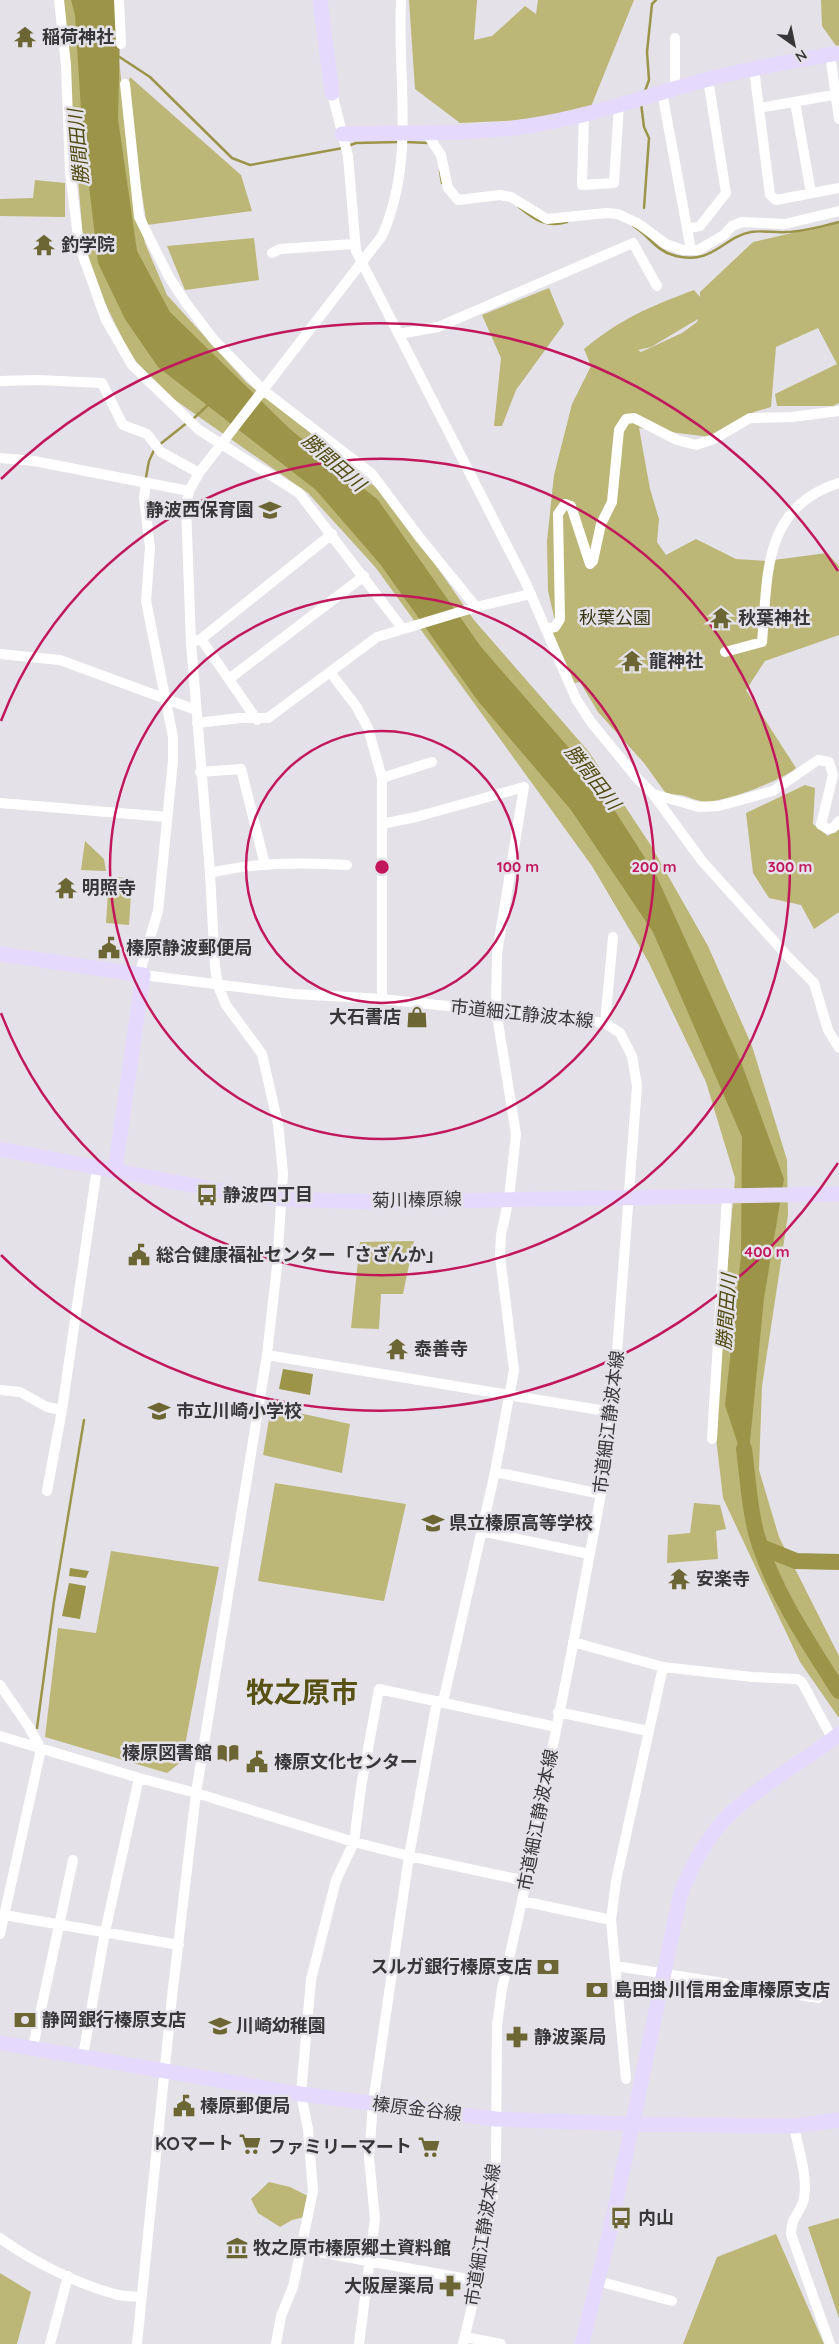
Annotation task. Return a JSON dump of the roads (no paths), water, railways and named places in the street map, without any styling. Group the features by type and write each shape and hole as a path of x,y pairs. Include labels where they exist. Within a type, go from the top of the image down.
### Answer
{"main road":[{"path":"320,0 332,93"},
{"path":"343,137 432,134 528,126 584,114 708,79 834,54"},
{"path":"0,954 141,975 115,1170"},
{"name":"菊川榛原線","path":"0,1149 218,1190 282,1198 376,1202 509,1198 727,1197 839,1194"},
{"path":"582,2344 633,2124 680,1896 690,1868 706,1841 725,1817 746,1798 836,1737"},
{"name":"榛原金谷線","path":"0,2043 301,2094 496,2119 633,2124 794,2126 839,2120"}],"street":[{"path":"59,0 66,65 70,172 79,245 106,320 132,365 185,417 221,445 300,493 405,627"},
{"path":"119,0 121,44"},
{"path":"137,2344 196,1792 267,1355 283,1173 278,1124 262,1054 226,1005 218,986 214,966 210,873 196,710 196,641 185,520 189,491 199,474 382,236 393,210 404,134 401,0"},
{"path":"675,38 668,90 691,250"},
{"path":"834,54 839,119"},
{"path":"754,69 770,195 776,200 839,188"},
{"path":"687,229 700,226 726,193 708,79"},
{"path":"125,84 139,217 169,277 186,303 214,340 263,390 372,474 420,538 476,607"},
{"path":"332,93 347,153 354,244 531,594 576,699 636,778 653,794 702,861 814,983 834,1029 839,1048"},
{"path":"759,108 837,95"},
{"path":"795,102 811,193"},
{"path":"584,114 582,185 614,183 619,104"},
{"path":"432,134 431,140 442,155 448,188 458,200 500,195 511,197 547,219 606,213 618,214 639,224 666,244 683,250 698,250 713,243 732,226 742,222 785,224 839,211"},
{"path":"399,334 438,327 633,243 657,286"},
{"path":"272,253 280,249 354,244"},
{"path":"0,381 38,380 102,383 123,425 146,434 161,451 199,474"},
{"path":"546,629 555,627 560,619 558,514 565,504 571,506 590,564 593,561 601,524 612,502 619,430 626,419 634,418 677,440 696,445 714,439 750,418 792,417 839,412"},
{"path":"0,458 34,461 189,491"},
{"path":"141,975 158,911 173,761 173,737 146,601 150,548 144,498 146,483"},
{"path":"725,652 762,642 768,574 772,550 779,529 790,513 801,502 820,489 839,483"},
{"path":"196,641 332,534"},
{"path":"229,679 364,576"},
{"path":"197,723 240,718 258,720 268,718 377,638 405,627 531,594"},
{"path":"196,641 229,679 258,720"},
{"path":"0,654 60,660 196,710"},
{"path":"330,672 356,706 368,728 382,778 382,999"},
{"path":"653,794 699,807 719,806 773,792 818,760 829,762 833,775 822,825 828,829 834,828 839,822"},
{"path":"382,778 432,762"},
{"path":"200,772 241,769 264,865"},
{"path":"359,2344 375,2219 369,2158 373,2103 409,1856 440,1701 495,1472 514,1370 500,1256 501,1235 509,1198 516,1134 496,1010 497,952 524,787 424,815 382,824"},
{"path":"0,803 167,817"},
{"path":"210,873 238,866 313,863 347,865"},
{"path":"605,1023 613,937"},
{"name":"市道細江静波本線","path":"141,975 294,994 382,999 605,1023 620,1033 632,1056 636,1070 637,1086 630,1196 612,1412 601,1494 526,1881 502,1989 497,2025 493,2196 478,2281 464,2341"},
{"path":"47,1491 62,1410 97,1168"},
{"path":"712,1439 727,1197"},
{"path":"267,1355 612,1412"},
{"path":"0,1390 20,1392 47,1407 62,1410"},
{"path":"495,1472 601,1494"},
{"path":"481,1531 589,1554"},
{"path":"573,1642 663,1667 752,1677 797,1679 802,1682 836,1737"},
{"path":"626,2079 611,1920 616,1881 663,1667"},
{"path":"0,1685 29,1726 41,1749 0,1934"},
{"path":"276,2344 281,2316 293,2287 313,2191 308,2129 301,2094 311,1980 336,1880 354,1842 361,1787 379,1689 556,1727"},
{"path":"558,1712 648,1730"},
{"path":"0,1736 139,1778 196,1792 354,1842 526,1881"},
{"path":"83,2056 105,1932 139,1778"},
{"path":"32,2047 72,1860"},
{"path":"522,1901 611,1920"},
{"path":"4,1915 179,1945"},
{"path":"616,1966 663,1975 818,1998"},
{"path":"794,2126 806,2180 804,2200 791,2222 792,2234 818,2315 830,2344"},
{"path":"0,2238 32,2258 68,2276 116,2295 142,2297"},
{"path":"302,2248 478,2281"},
{"path":"50,2344 68,2276"},
{"path":"598,2281 672,2301"},
{"path":"464,2341 501,2344"}],"water":[{"path":"71,0 119,0 118,119 137,251 170,312 291,430 378,500 481,647 590,772 656,875 741,1062 784,1179 764,1298 747,1472 725,1405 741,1256 742,1137 653,932 571,810 478,701 380,564 316,490 158,367 125,319 98,263 82,125 75,15"},
{"path":"283,1369 313,1374 310,1395 279,1389"},
{"path":"70,1568 89,1571 86,1578 69,1576"},
{"path":"69,1583 86,1586 80,1619 62,1616"}],"waterway":[{"path":"645,91 649,80 647,52 652,4 656,0"},
{"path":"118,56 150,77 232,158 250,165 343,148"},
{"path":"641,103 644,127 649,138 644,208"},
{"path":"348,146 356,143 399,142"},
{"path":"405,142 429,143"},
{"path":"440,171 442,183"},
{"path":"519,207 541,222 553,224 567,222"},
{"path":"633,226 663,251 689,258 709,254 733,239 751,232 799,231 839,222"},
{"path":"193,419 209,404"},
{"path":"159,445 188,422"},
{"path":"146,477 149,461 155,448"},
{"path":"37,1728 54,1601 84,1420"},
{"name":"勝間田川","path":"744,1449 752,1515 757,1536 772,1577 792,1616 839,1691"},
{"path":"761,1547 796,1561 839,1562"}],"place":[{"name":"稲荷神社","path":"25,37"},
{"name":"釣学院","path":"44,245"},
{"name":"静波西保育園","path":"270,510"},
{"name":"秋葉神社","path":"721,618"},
{"name":"龍神社","path":"632,661"},
{"name":"明照寺","path":"66,888"},
{"name":"榛原静波郵便局","path":"109,948"},
{"name":"大石書店","path":"417,1017"},
{"name":"静波四丁目","path":"207,1195"},
{"name":"総合健康福祉センター「さざんか」","path":"139,1255"},
{"name":"泰善寺","path":"397,1349"},
{"name":"市立川崎小学校","path":"159,1411"},
{"name":"県立榛原高等学校","path":"433,1523"},
{"name":"安楽寺","path":"679,1579"},
{"name":"榛原図書館","path":"228,1753"},
{"name":"榛原文化センター","path":"257,1762"},
{"name":"スルガ銀行榛原支店","path":"548,1967"},
{"name":"島田掛川信用金庫榛原支店","path":"597,1990"},
{"name":"静岡銀行榛原支店","path":"25,2020"},
{"name":"川崎幼稚園","path":"220,2026"},
{"name":"静波薬局","path":"517,2037"},
{"name":"榛原郵便局","path":"184,2106"},
{"name":"KOマート","path":"250,2144"},
{"name":"ファミリーマート","path":"429,2147"},
{"name":"内山","path":"621,2218"},
{"name":"牧之原市榛原郷土資料館","path":"237,2248"},
{"name":"大阪屋薬局","path":"450,2286"}],"district":[{"name":"牧之原市","path":"302,1692"}],"park label":[{"name":"秋葉公園","path":"615,618"}]}
